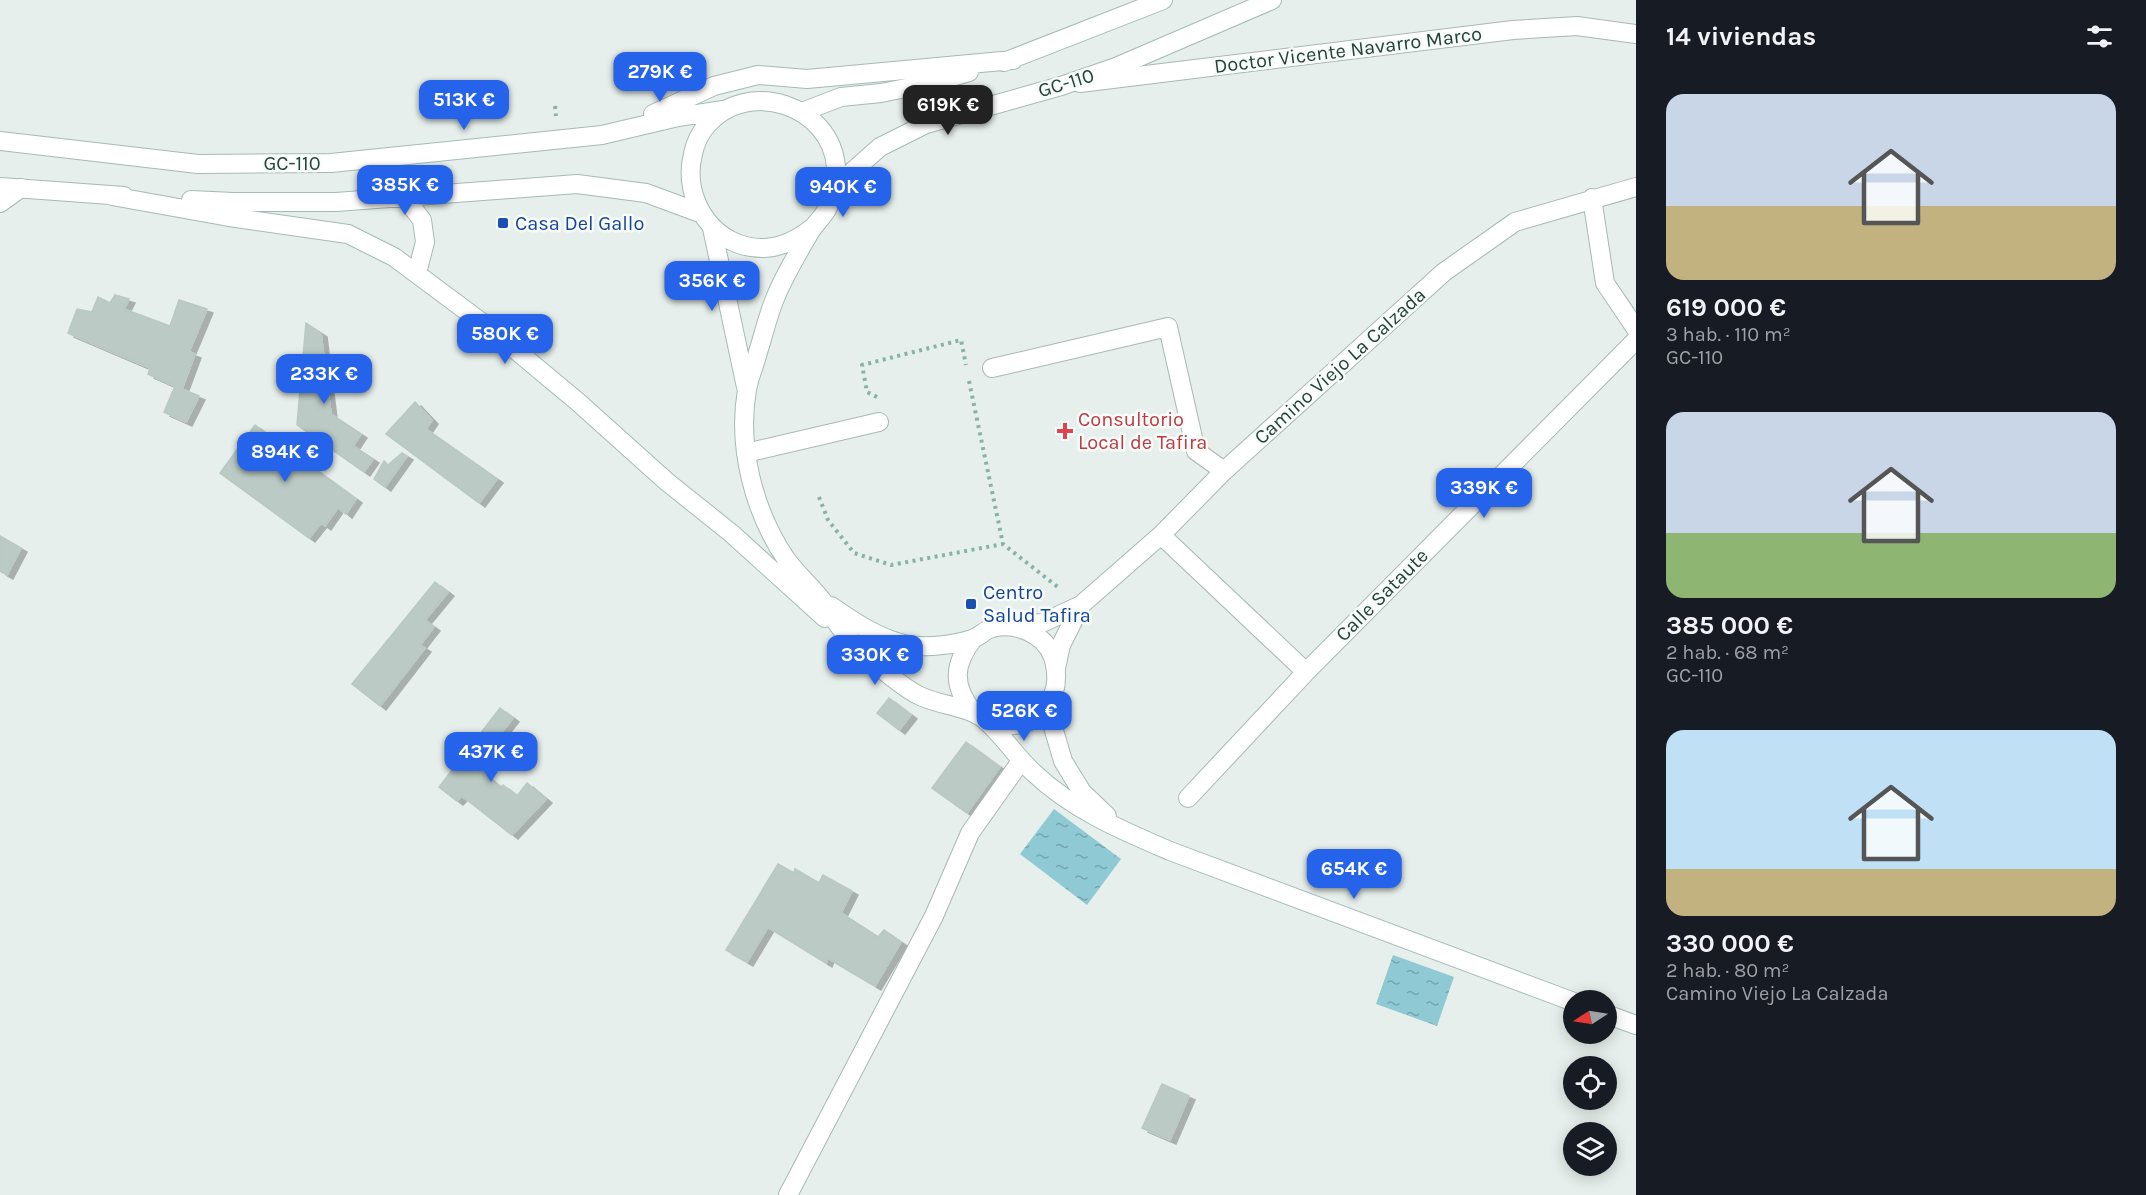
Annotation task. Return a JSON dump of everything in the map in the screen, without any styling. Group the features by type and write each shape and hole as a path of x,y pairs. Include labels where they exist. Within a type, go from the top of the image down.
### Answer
{"main road":[{"name":"GC-110","path":"802,112 841,97 881,93 926,84 1013,60 1163,0"},
{"name":"GC-110","path":"835,188 880,147 926,124 1061,86 1116,67 1272,0"},
{"name":"Doctor Vicente Navarro Marco","path":"1061,86 1513,30 1576,26 1636,34"},
{"name":"GC-110","path":"602,135 714,86 758,75 807,79 1013,60"},
{"name":"GC-110","path":"0,141 198,164 320,163 602,135 678,117 725,110 750,101 777,102 802,112 819,126 830,144 836,166 835,188 827,209 812,228 798,239 762,248 744,245 712,228 700,213 691,191 689,168 695,145 707,125 725,110"},
{"name":"GC-110","path":"0,187 233,202 336,202 577,184 646,193 700,213"},
{"name":"Camino Viejo La Calzada","path":"1081,605 1161,535 1224,471 1444,272 1515,222 1636,187"},
{"path":"0,203 21,188"},
{"path":"112,196 229,217 348,234 394,257 488,327 666,481 730,533 879,667 918,695 1003,726 1019,725 1034,718 1047,707 1053,695 1057,682 1056,668 1051,652 1040,639 1026,630 1009,626"},
{"path":"405,198 422,220 425,242 417,273"},
{"path":"1592,198 1605,283 1636,329"},
{"path":"712,228 747,390 746,453 754,493 772,535 788,561 822,600 848,637"},
{"path":"747,390 775,297 812,228"},
{"path":"992,368 1168,327 1196,451 1224,471"},
{"name":"Calle Sataute","path":"1188,798 1306,672 1636,340"},
{"path":"746,453 879,422"},
{"path":"1161,535 1306,672"},
{"path":"822,600 875,634 909,645 947,644 974,638 991,628 1042,623 1081,605"},
{"path":"1056,668 1061,645 1081,605"},
{"path":"974,638 964,651 958,667 958,683 963,699 1036,776 1075,806 1170,851 1563,998"},
{"path":"1047,707 1063,761 1082,792 1122,830"},
{"path":"788,1195 933,916 970,832 1021,761"},
{"path":"1617,1018 1636,1025"}],"path":[{"path":"882,399 867,392 862,365 961,340 1003,544 1081,605"},
{"path":"819,497 828,520 854,552 891,565 1003,544"}],"water":[{"path":"1054,809 1121,859 1087,905 1020,854"},
{"path":"1393,955 1454,977 1437,1026 1376,1004"}],"building":[{"path":"115,295 129,299 124,309 170,326 179,300 207,309 189,352 195,354 182,389 199,396 186,422 164,412 175,386 148,374 150,368 68,333 77,309 92,312 98,297 110,303"},
{"path":"306,323 321,333 331,414 361,434 353,446 373,459 364,472 297,425"},
{"path":"415,402 432,420 426,429 497,479 479,503 386,434"},
{"path":"255,425 356,499 346,514 338,507 325,526 321,523 309,538 220,473"},
{"path":"402,453 407,456 385,487 374,479 384,461 388,465"},
{"path":"0,536 21,548 7,575 0,571"},
{"path":"435,582 448,592 425,620 434,627 420,645 425,648 380,706 352,684"},
{"path":"889,698 911,715 899,730 877,713"},
{"path":"500,708 513,718 478,762 484,766 480,770 501,788 503,785 517,796 527,783 546,799 512,835 462,796 457,801 439,787"},
{"path":"966,742 1000,767 967,813 932,788"},
{"path":"778,864 794,873 795,869 819,883 823,875 852,891 841,913 878,937 884,930 901,942 875,986 828,958 826,963 768,927 747,962 726,950"},
{"path":"1162,1084 1189,1096 1170,1140 1142,1128"}],"place":[{"name":"Casa Del Gallo","path":"503,223"},
{"name":"Consultorio Local de Tafira","path":"1065,431"},
{"name":"Centro Salud Tafira","path":"971,604"}]}
